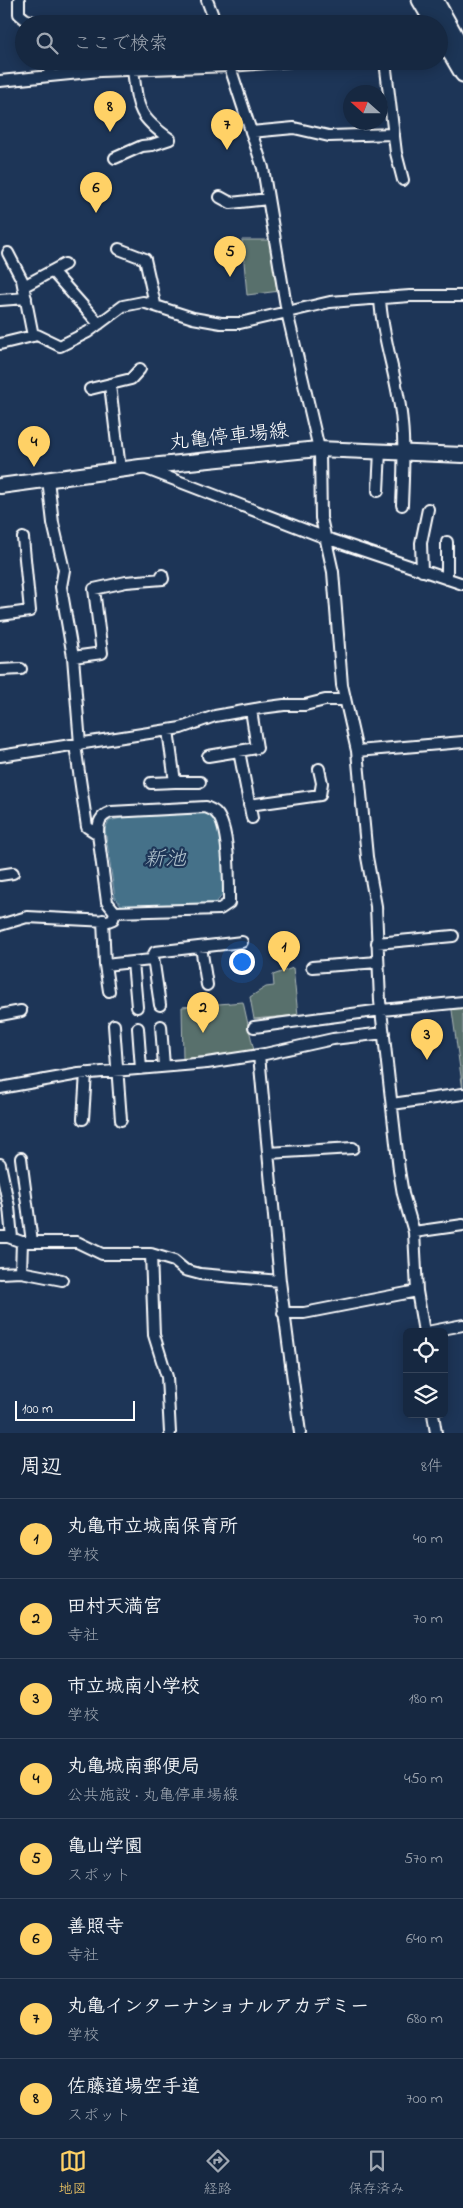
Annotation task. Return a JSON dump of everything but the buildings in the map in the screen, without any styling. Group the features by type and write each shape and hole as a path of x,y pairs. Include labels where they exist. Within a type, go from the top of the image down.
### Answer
{"highway":[{"path":"420,0 429,15"},
{"path":"435,0 441,15"},
{"path":"451,42 463,74"}],"main road":[{"name":"丸亀停車場線","path":"0,486 120,469 318,449 380,450 463,455"}],"street":[{"path":"19,0 20,15"},
{"path":"208,0 213,15"},
{"path":"49,70 50,76"},
{"path":"0,81 100,71 133,70 139,109 145,119 170,139 152,146 142,146 115,158"},
{"path":"231,70 263,168 287,312 320,453 321,518 333,572 344,700 357,751 367,857 376,906 378,962 384,1033 402,1194 414,1232 417,1291 424,1328"},
{"path":"386,70 394,134 404,180"},
{"path":"251,132 294,128 329,136 394,134"},
{"path":"220,197 231,203 268,199"},
{"path":"118,249 145,259 155,304"},
{"path":"8,253 24,286 33,336"},
{"path":"24,286 65,264"},
{"path":"52,271 99,324"},
{"path":"0,344 33,336 45,338 60,346 88,332 124,306 143,302 155,304 193,318 221,323 240,323 330,302 430,295 463,296"},
{"path":"0,300 26,298"},
{"path":"380,298 384,337 393,370 402,423 402,504"},
{"path":"90,389 131,379 140,369"},
{"path":"110,384 120,469"},
{"path":"378,490 380,450"},
{"path":"140,467 326,538 463,584"},
{"path":"48,479 53,523 64,570 61,587 73,657 78,744 87,827 98,834"},
{"path":"422,571 421,543 428,509"},
{"path":"0,615 30,611 23,538"},
{"path":"447,579 448,542"},
{"path":"73,657 102,653 94,589 126,582 163,579 162,575"},
{"path":"0,670 21,669"},
{"path":"0,756 181,728 215,716 251,710 284,705 305,705 325,700 344,700"},
{"path":"208,756 257,748 251,710"},
{"path":"168,730 175,782"},
{"path":"357,751 463,742"},
{"path":"239,751 252,818"},
{"path":"249,805 320,795 322,783 319,769"},
{"path":"151,783 200,782"},
{"path":"206,807 216,812 221,819 229,859 229,902 220,909 115,912 107,902 98,834 98,822 103,815 111,812 206,807"},
{"path":"0,875 14,872"},
{"path":"0,925 27,917 113,919 115,912"},
{"path":"103,920 105,965 109,991"},
{"path":"377,943 453,936"},
{"path":"105,965 151,960 155,952 242,942"},
{"path":"201,947 207,986"},
{"path":"153,957 160,1005"},
{"path":"133,962 137,1007"},
{"path":"312,967 378,962"},
{"path":"254,1026 463,1002"},
{"path":"0,1015 21,1011"},
{"path":"114,1026 117,1071 120,1082 121,1120"},
{"path":"161,1026 164,1066"},
{"path":"138,1028 141,1068"},
{"path":"0,1088 86,1074 259,1056 333,1039 384,1033"},
{"path":"259,1056 283,1313 300,1433"},
{"path":"82,1119 86,1074"},
{"path":"392,1104 463,1094"},
{"path":"268,1152 352,1148"},
{"path":"21,1158 27,1242 21,1272"},
{"path":"0,1164 12,1238"},
{"path":"414,1232 463,1225"},
{"path":"0,1236 27,1242 77,1242 102,1254 151,1254 174,1261 185,1270 200,1274 280,1282"},
{"path":"151,1254 154,1335 167,1377 170,1433"},
{"path":"0,1273 21,1272 62,1280"},
{"path":"283,1313 304,1313 417,1291"},
{"path":"447,1328 463,1325"},
{"path":"434,1418 436,1433"}],"green space":[{"path":"242,240 272,240 280,291 247,295"},
{"path":"293,968 298,1015 254,1019 250,997 266,987 274,986 273,975"},
{"path":"243,1002 254,1051 183,1059 182,1007"},
{"path":"463,1002 463,1091 451,1003"}],"water":[{"name":"新池","path":"207,812 217,819 226,865 224,889 220,898 213,904 123,907 115,898 105,829 109,821 129,816"}],"place":[{"name":"佐藤道場空手道","path":"110,132"},
{"name":"丸亀インターナショナルアカデミー","path":"227,150"},
{"name":"善照寺","path":"96,213"},
{"name":"亀山学園","path":"230,277"},
{"name":"丸亀城南郵便局","path":"34,467"},
{"name":"丸亀市立城南保育所","path":"284,972"},
{"name":"田村天満宮","path":"203,1033"},
{"name":"市立城南小学校","path":"427,1060"}]}
